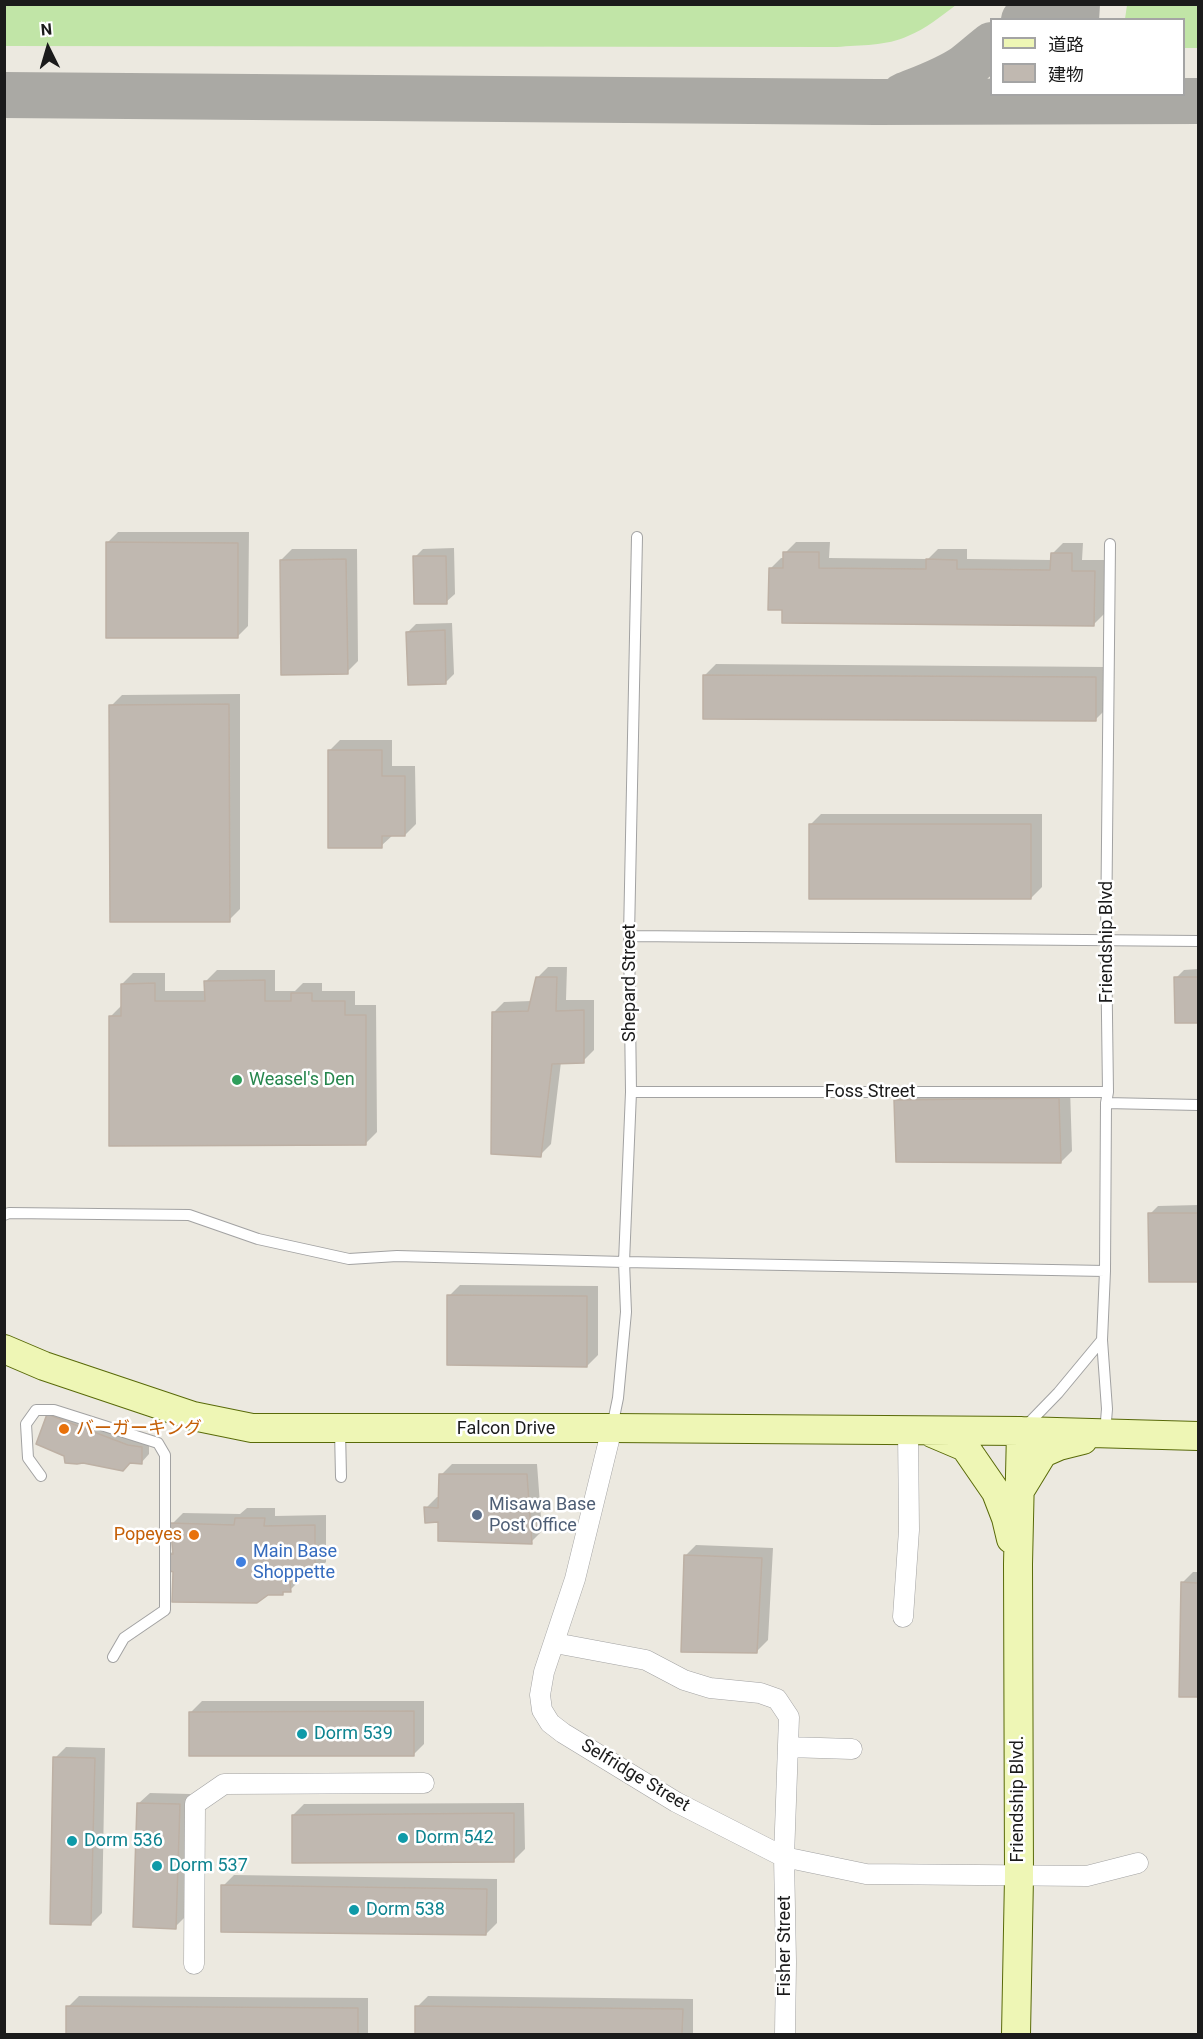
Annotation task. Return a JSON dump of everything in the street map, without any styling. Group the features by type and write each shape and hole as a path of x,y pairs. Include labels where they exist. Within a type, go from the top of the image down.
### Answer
{"street":[{"name":"Falcon Drive","path":"4,1349 44,1366 193,1416 252,1428 916,1430 1105,1434"},
{"name":"Selfridge Street","path":"612,1428 575,1580 544,1672 540,1695 542,1710 550,1723 676,1802 784,1857 866,1874 1019,1877 1088,1876 1138,1863"},
{"name":"Friendship Blvd.","path":"916,1430 965,1447 996,1492 1006,1518 1018,1564"},
{"path":"903,1617 916,1430"},
{"name":"Friendship Blvd.","path":"1016,2034 1019,1877 1018,1564 1021,1431"},
{"name":"Friendship Blvd.","path":"1021,1489 1043,1453 1059,1446 1105,1434"},
{"path":"1105,1434 1198,1436"},
{"name":"Fisher Street","path":"555,1643 646,1660 684,1680 710,1688 760,1693 777,1699 789,1717 784,1857 785,2034"},
{"path":"788,1747 852,1749"},
{"path":"194,1964 195,1804 224,1784 424,1783"}],"lane":[{"name":"Shepard Street","path":"612,1428 618,1398 626,1312 624,1263 631,1092 630,936 637,537"},
{"name":"Friendship Blvd","path":"1105,1434 1107,1409 1102,1340 1108,1092 1106,940 1110,544"},
{"path":"630,936 1198,941"},
{"name":"Foss Street","path":"631,1092 1108,1092"},
{"path":"1106,1103 1198,1104"},
{"path":"4,1215 9,1213 189,1215 258,1239 350,1259 397,1256 624,1263 1105,1271"},
{"path":"1021,1431 1058,1394 1102,1340"},
{"path":"41,1476 28,1458 26,1424 36,1410 54,1410 158,1443 165,1455 165,1610 124,1638 113,1657"},
{"path":"340,1429 341,1477"}],"green space":[{"path":"5,4 956,5 927,26 900,39 891,42 837,47 5,46"},
{"path":"1127,5 1198,5 1198,48 1185,48 1185,18 1125,18"}],"building":[{"path":"106,542 238,543 238,638 106,638"},
{"path":"783,552 819,552 819,568 926,569 926,559 957,560 957,569 1050,570 1051,553 1072,553 1072,571 1095,571 1094,626 782,623 782,610 768,610 769,568 783,568"},
{"path":"413,556 446,556 447,604 414,604"},
{"path":"346,559 348,674 281,675 280,560"},
{"path":"445,630 446,684 408,685 406,632"},
{"path":"703,675 1096,677 1096,721 703,719"},
{"path":"229,704 230,922 110,922 109,705"},
{"path":"328,750 382,750 382,776 405,776 405,836 382,836 382,848 328,848"},
{"path":"809,824 1031,824 1031,899 809,899"},
{"path":"536,977 557,977 556,1011 584,1010 584,1063 552,1064 541,1157 491,1154 492,1012 528,1011"},
{"path":"1174,977 1198,977 1198,1023 1175,1023"},
{"name":"Weasel's Den","path":"265,980 265,1001 291,1001 291,993 312,993 312,1001 345,1001 345,1015 366,1015 366,1145 109,1146 109,1016 121,1016 121,984 155,983 155,1001 205,1001 204,981"},
{"path":"1059,1098 1061,1163 896,1162 894,1100"},
{"path":"1148,1213 1198,1213 1198,1282 1149,1282"},
{"path":"447,1295 587,1296 587,1367 447,1365"},
{"name":"バーガーキング","path":"47,1414 128,1445 142,1447 142,1464 130,1463 123,1471 83,1463 65,1463 64,1456 36,1444"},
{"name":"Misawa Base Post Office","path":"439,1474 527,1474 532,1544 438,1541 438,1522 425,1523 424,1507 438,1508"},
{"name":"Main Base Shoppette","path":"235,1518 265,1518 264,1526 315,1525 315,1574 291,1574 294,1581 290,1582 291,1592 283,1592 283,1595 268,1595 257,1603 172,1602 173,1572 168,1570 167,1555 173,1554 170,1523 234,1525"},
{"path":"684,1555 762,1558 757,1653 681,1652"},
{"path":"1181,1582 1198,1583 1198,1697 1179,1697"},
{"name":"Dorm 539","path":"414,1711 414,1756 189,1756 189,1712"},
{"name":"Dorm 536","path":"53,1757 95,1758 91,1925 50,1924"},
{"name":"Dorm 537","path":"137,1803 180,1804 176,1929 133,1927"},
{"name":"Dorm 542","path":"514,1813 514,1862 292,1863 292,1815"},
{"name":"Dorm 538","path":"221,1885 487,1889 486,1935 221,1932"},
{"path":"66,2006 358,2008 358,2034 66,2034"},
{"path":"415,2006 683,2009 682,2034 415,2034"}],"taxiway":[{"path":"1026,18 1044,4"},
{"path":"1076,18 1077,4"},
{"path":"903,96 958,72 990,47"},
{"path":"4,95 876,102 1198,101"}],"place":[{"name":"Weasel's Den","path":"237,1080"},
{"name":"バーガーキング","path":"64,1429"},
{"name":"Misawa Base Post Office","path":"477,1515"},
{"name":"Popeyes","path":"194,1535"},
{"name":"Main Base Shoppette","path":"241,1562"},
{"name":"Dorm 539","path":"302,1734"},
{"name":"Dorm 542","path":"403,1838"},
{"name":"Dorm 536","path":"72,1841"},
{"name":"Dorm 537","path":"157,1866"},
{"name":"Dorm 538","path":"354,1910"}]}
